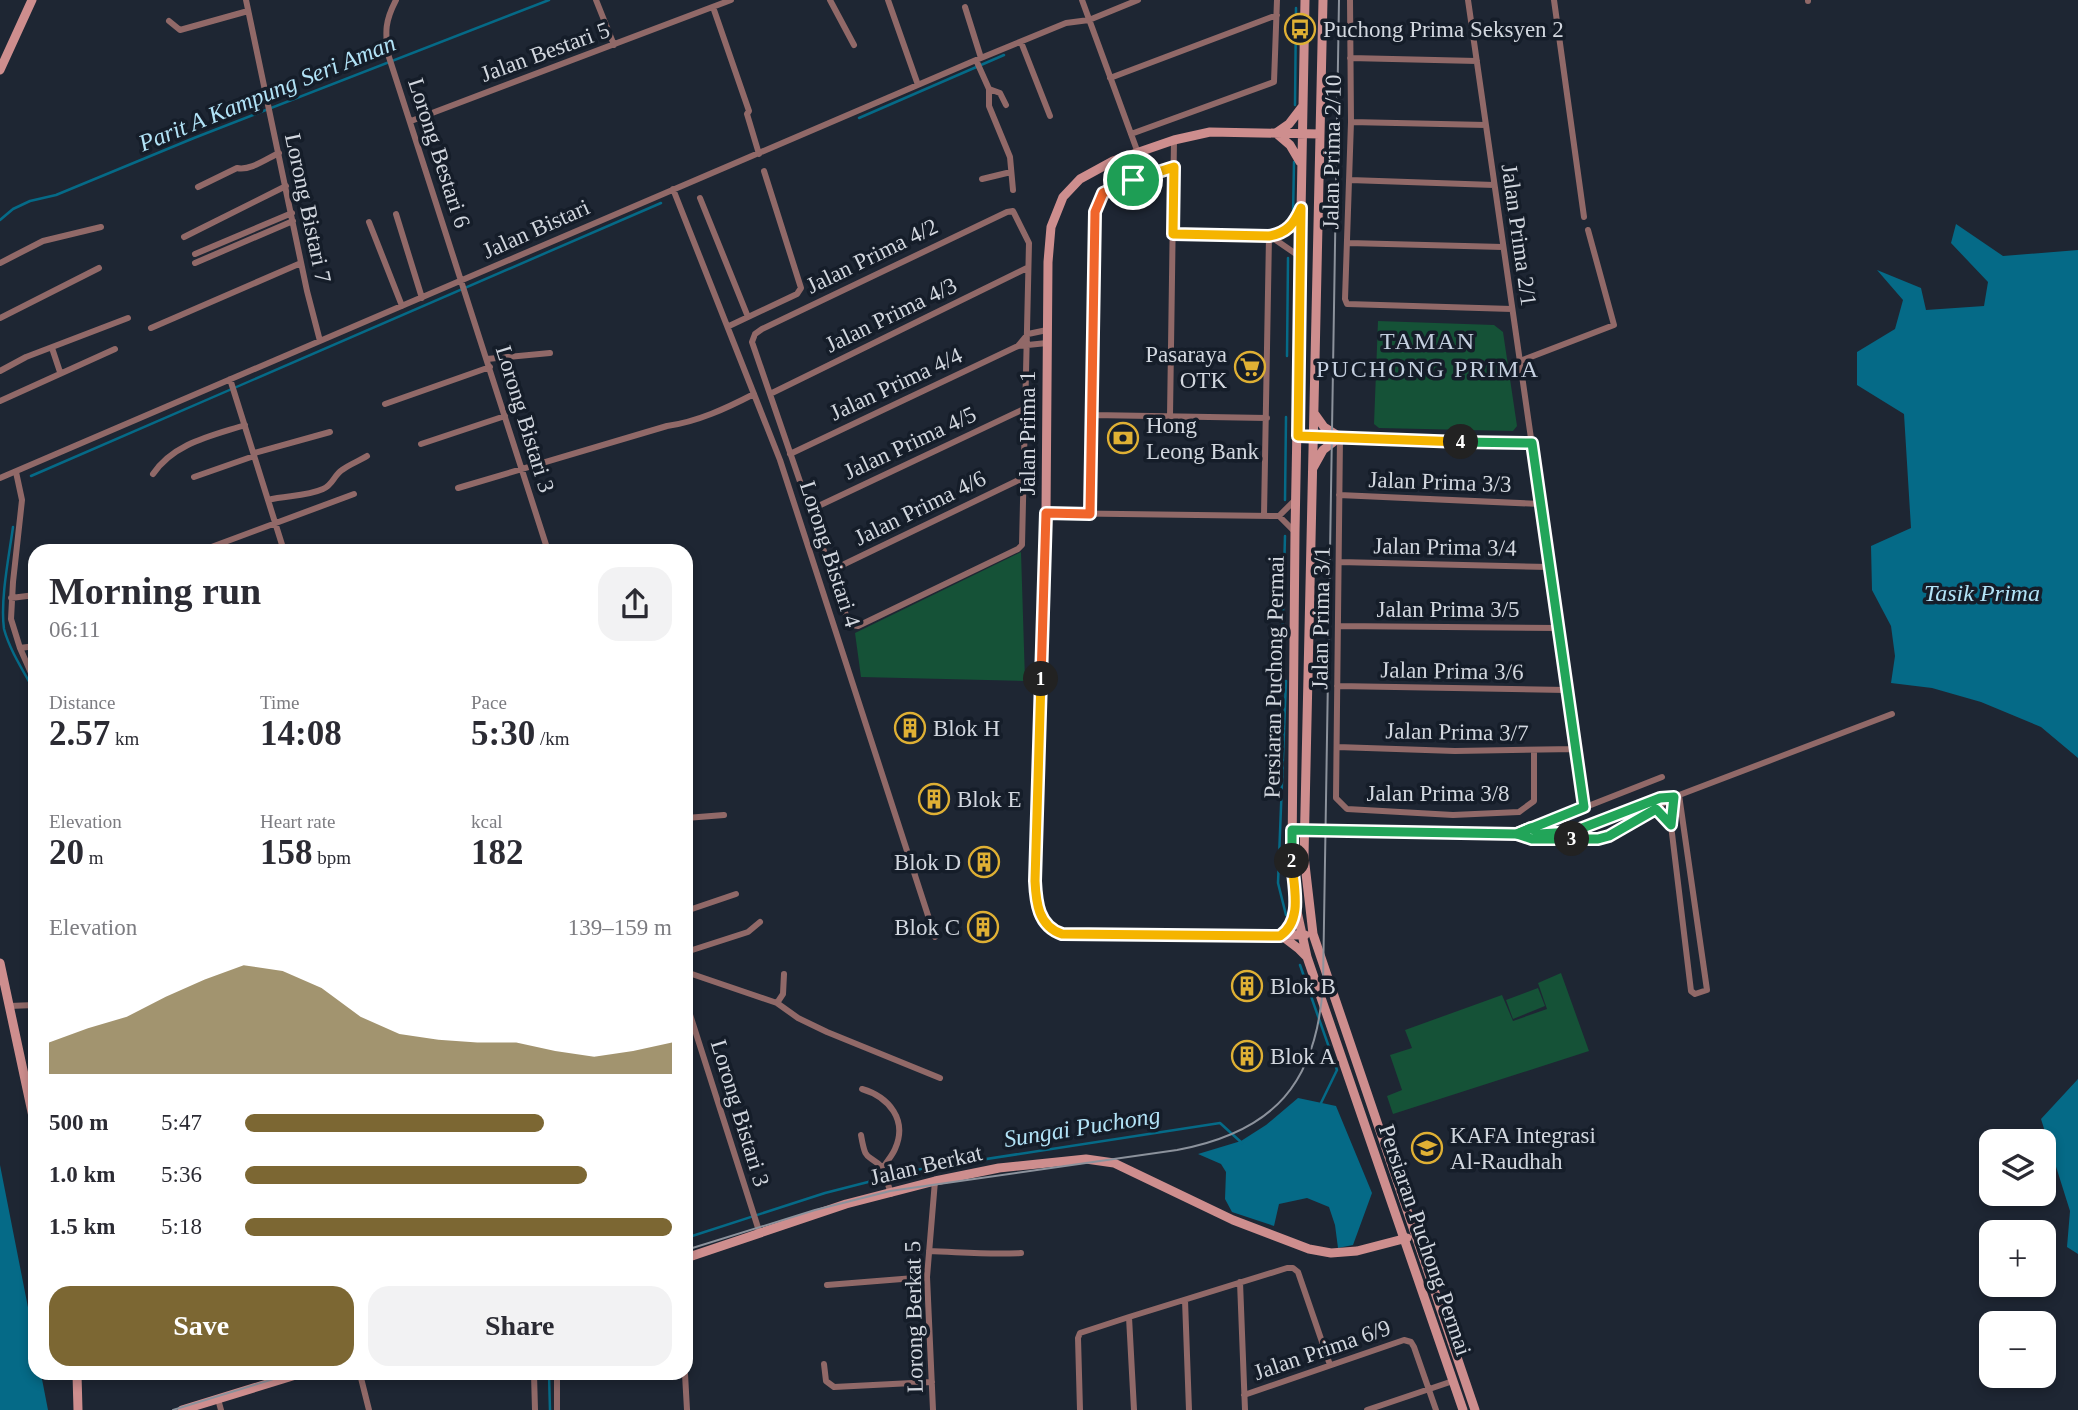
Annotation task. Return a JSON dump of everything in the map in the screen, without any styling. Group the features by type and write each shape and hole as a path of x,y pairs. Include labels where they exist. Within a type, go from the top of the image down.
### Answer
{"main road":[{"path":"0,70 32,0"},
{"name":"Persiaran Puchong Permai","path":"1306,0 1301,133 1295,532 1292,830 1294,898 1307,957 1463,1410"},
{"name":"Persiaran Puchong Permai","path":"1322,0 1305,829 1307,896 1313,934 1475,1410"},
{"path":"1302,107 1289,124 1276,133 1290,145 1302,166"},
{"name":"Jalan Prima 1","path":"1313,934 1062,934 1053,929 1038,912 1035,881 1051,227 1063,197 1080,178 1113,162 1174,140 1210,132 1320,134"},
{"path":"1314,412 1324,427 1340,437"},
{"path":"1312,470 1323,450 1330,442 1340,437"},
{"path":"1295,665 1308,665"},
{"path":"1297,911 1292,923 1280,936 1307,957"},
{"path":"0,963 28,1094"},
{"name":"Jalan Berkat","path":"693,1256 846,1205 935,1181 999,1168 1050,1161 1086,1160 1114,1163 1233,1220 1301,1246 1331,1253 1357,1251 1416,1236"},
{"path":"77,1380 78,1410"},
{"path":"182,1410 273,1380"}],"street":[{"name":"Lorong Bistari 7","path":"246,0 320,341"},
{"name":"Lorong Bestari 6","path":"396,0 387,18 388,54 468,298"},
{"path":"596,0 614,45"},
{"name":"Jalan Bestari 5","path":"411,121 731,0"},
{"path":"830,0 854,45"},
{"path":"888,0 918,85"},
{"path":"1082,0 1138,153"},
{"name":"Jalan Bistari","path":"0,478 231,382 402,306 464,284 673,189 918,85 1066,23 1089,20 1138,0"},
{"path":"1131,134 1274,82 1277,0"},
{"name":"Jalan Prima 2/10","path":"1350,0 1351,122 1345,299 1347,304 1512,309"},
{"name":"Jalan Prima 2/1","path":"1468,0 1584,807"},
{"path":"1554,0 1584,217"},
{"path":"713,7 750,111 747,114 748,122 759,154"},
{"path":"965,7 978,62 989,89 989,106 1010,157 1013,190"},
{"path":"169,21 180,30 248,11"},
{"path":"1110,78 1277,15"},
{"path":"1021,42 1049,116"},
{"path":"1350,58 1477,61"},
{"path":"989,89 1000,93 1006,105"},
{"path":"1351,122 1486,125"},
{"path":"1170,416 1174,140"},
{"path":"198,187 237,168 248,168 279,153"},
{"path":"1090,514 1096,205 1103,193 1174,167"},
{"path":"729,326 797,294 801,288 764,171"},
{"path":"982,179 1011,172"},
{"path":"1350,180 1494,185"},
{"path":"184,237 286,186"},
{"name":"Lorong Bistari 4","path":"673,189 780,460 936,937"},
{"path":"700,198 748,317"},
{"path":"1173,234 1280,234 1290,227 1301,208"},
{"name":"Jalan Prima 4/2","path":"770,394 752,342 755,334 762,329 1007,212 1013,211 1029,243 1027,268"},
{"path":"195,254 292,213"},
{"path":"396,214 422,298"},
{"path":"195,263 293,221"},
{"path":"369,222 402,306"},
{"path":"0,263 43,242 101,227"},
{"path":"1520,361 1614,325 1588,230"},
{"path":"1269,236 1296,254 1300,261"},
{"path":"1264,516 1269,236"},
{"path":"1348,243 1503,247"},
{"path":"151,328 301,263"},
{"path":"0,318 99,268"},
{"path":"770,394 848,621 858,626 950,583 1022,545 1028,334 1027,268"},
{"name":"Jalan Prima 4/3","path":"770,394 1027,268"},
{"name":"Lorong Bistari 3","path":"468,298 546,544"},
{"path":"0,371 128,318"},
{"path":"1028,334 1047,330"},
{"name":"Jalan Prima 4/4","path":"1018,346 1028,334"},
{"name":"Jalan Prima 4/4","path":"790,454 1018,346 1047,343"},
{"path":"52,348 60,372"},
{"path":"0,401 115,349"},
{"path":"385,404 489,363 550,353"},
{"path":"231,382 282,544"},
{"path":"458,488 680,424 730,407 754,394"},
{"name":"Jalan Prima 4/5","path":"810,510 1026,408"},
{"path":"1093,415 1267,418"},
{"path":"421,444 505,416"},
{"path":"153,474 162,462 186,445 245,425"},
{"path":"194,477 330,432"},
{"path":"1298,436 1532,443"},
{"name":"Jalan Prima 3/1","path":"1336,798 1340,437"},
{"path":"268,500 320,491 331,484 341,470 367,457"},
{"path":"16,472 22,500 11,619 28,666"},
{"name":"Jalan Prima 4/6","path":"830,571 1025,477"},
{"path":"219,544 354,494"},
{"name":"Jalan Prima 3/3","path":"1339,495 1540,504"},
{"path":"1046,513 1279,516 1293,505 1297,496"},
{"path":"1279,516 1295,532"},
{"name":"Jalan Prima 3/4","path":"1339,562 1549,567"},
{"path":"11,598 28,596"},
{"name":"Jalan Prima 3/5","path":"1338,626 1558,628"},
{"path":"20,648 28,647"},
{"name":"Jalan Prima 3/6","path":"1337,686 1566,690"},
{"path":"1292,830 1517,834 1543,839 1598,839 1622,829 1676,796 1892,715"},
{"name":"Jalan Prima 3/7","path":"1337,747 1576,750"},
{"name":"Jalan Prima 3/8","path":"1336,798 1346,809 1453,815 1518,812 1534,801 1534,751"},
{"path":"1517,834 1662,777"},
{"path":"1676,796 1707,990 1695,994 1691,991 1671,825 1676,796"},
{"path":"1531,828 1539,834 1572,832 1660,798 1676,796"},
{"path":"1656,809 1671,825"},
{"path":"693,817 724,815"},
{"path":"693,909 736,894"},
{"path":"693,950 748,932 760,922"},
{"path":"693,974 777,1003 827,1032 940,1078"},
{"path":"777,1003 783,994 784,974"},
{"path":"9,1006 28,1005"},
{"name":"Lorong Bistari 3","path":"693,1024 760,1234"},
{"path":"862,1089 883,1098 894,1108 897,1118 897,1145 884,1170"},
{"path":"861,1135 867,1158 884,1170 891,1194"},
{"name":"Lorong Berkat 5","path":"933,1410 927,1277 935,1181"},
{"path":"929,1251 992,1255 1021,1253"},
{"path":"1080,1410 1077,1338 1080,1333 1287,1268 1298,1272 1330,1365"},
{"path":"827,1285 927,1277"},
{"path":"1240,1282 1245,1410"},
{"path":"1185,1300 1189,1410"},
{"path":"1129,1317 1134,1410"},
{"name":"Jalan Prima 6/9","path":"1244,1395 1404,1340 1411,1342 1429,1389"},
{"path":"824,1364 826,1381 834,1387 932,1382"},
{"path":"362,1380 369,1410"},
{"path":"534,1380 535,1410"},
{"path":"556,1380 557,1410"},
{"path":"685,1380 687,1410"},
{"path":"1367,1410 1452,1381"},
{"path":"1429,1389 1436,1410"},
{"path":"218,1399 221,1410"}],"green space":[{"path":"1378,321 1494,325 1503,332 1517,426 1513,431 1379,428 1374,424"},
{"path":"1021,552 1025,681 861,677 855,633"},
{"path":"1561,973 1589,1051 1393,1114 1387,1096 1402,1090 1390,1055 1412,1048 1405,1030 1502,995 1513,1021 1547,1009 1538,983"},
{"path":"1538,988 1545,1006 1513,1019 1506,1000"}],"water":[{"name":"Tasik Prima","path":"1956,224 2003,256 2078,250 2078,758 2041,727 1981,702 1932,688 1891,683 1895,656 1891,626 1872,590 1871,546 1911,528 1904,414 1857,385 1857,352 1895,329 1903,300 1877,270 1921,288 1926,310 1984,306 1988,282 1951,243"},
{"path":"2078,1079 2078,1254 2067,1247 2070,1211 2056,1167 2056,1129 2044,1129 2041,1119"},
{"path":"1298,1098 1336,1106 1372,1193 1353,1245 1338,1248 1329,1207 1307,1198 1279,1204 1274,1226 1232,1212 1225,1199 1226,1172 1221,1164 1198,1154 1241,1141 1266,1125"},
{"path":"0,1165 28,1307 28,1380 42,1380 48,1410 0,1410"}],"waterway":[{"name":"Parit A Kampung Seri Aman","path":"0,220 13,209 30,201 56,195 194,138 549,0"},
{"name":"Sungai Puchong","path":"1295,105 1296,8"},
{"path":"859,118 1004,55"},
{"name":"Sungai Puchong","path":"1293,216 1294,162"},
{"path":"31,476 661,203"},
{"name":"Sungai Puchong","path":"1287,356 1288,258"},
{"name":"Sungai Puchong","path":"1285,500 1286,417"},
{"path":"13,527 4,592 4,629 28,679"},
{"name":"Sungai Puchong","path":"1282,649 1285,536"},
{"name":"Sungai Puchong","path":"1286,681 1278,883 1286,915"},
{"name":"Sungai Puchong","path":"1300,965 1337,1070 1320,1105"},
{"name":"Sungai Puchong","path":"693,1236 825,1193 915,1170 1220,1123 1242,1143"},
{"name":"Sungai Puchong","path":"549,1380 550,1410"}],"tram line":[{"path":"693,1248 815,1210 890,1191 1177,1150 1211,1142 1264,1116 1284,1097 1300,1075 1319,1019 1323,984 1339,0"},
{"path":"173,1410 270,1380"}],"place":[{"name":"Puchong Prima Seksyen 2","path":"1300,29"},
{"name":"Pasaraya OTK","path":"1250,367"},
{"name":"Hong Leong Bank","path":"1123,438"},
{"name":"Blok H","path":"910,728"},
{"name":"Blok E","path":"934,799"},
{"name":"Blok D","path":"984,862"},
{"name":"Blok C","path":"983,927"},
{"name":"Blok B","path":"1247,986"},
{"name":"Blok A","path":"1247,1056"},
{"name":"KAFA Integrasi Al-Raudhah","path":"1427,1148"}],"district":[{"name":"TAMAN PUCHONG PRIMA","path":"1428,355"}],"route":[{"path":"1133,180 1103,193 1095,212 1090,514 1046,513 1035,881 1038,912 1056,932 1062,934 1280,936 1286,932 1297,911 1294,898 1292,830 1517,834 1531,828 1539,834 1572,832 1667,796 1674,797 1671,825 1656,809 1609,836 1598,839 1532,839 1517,834 1531,828 1584,807 1532,443 1298,436 1301,208 1295,221 1280,234 1173,234 1174,167 1133,180"}]}
